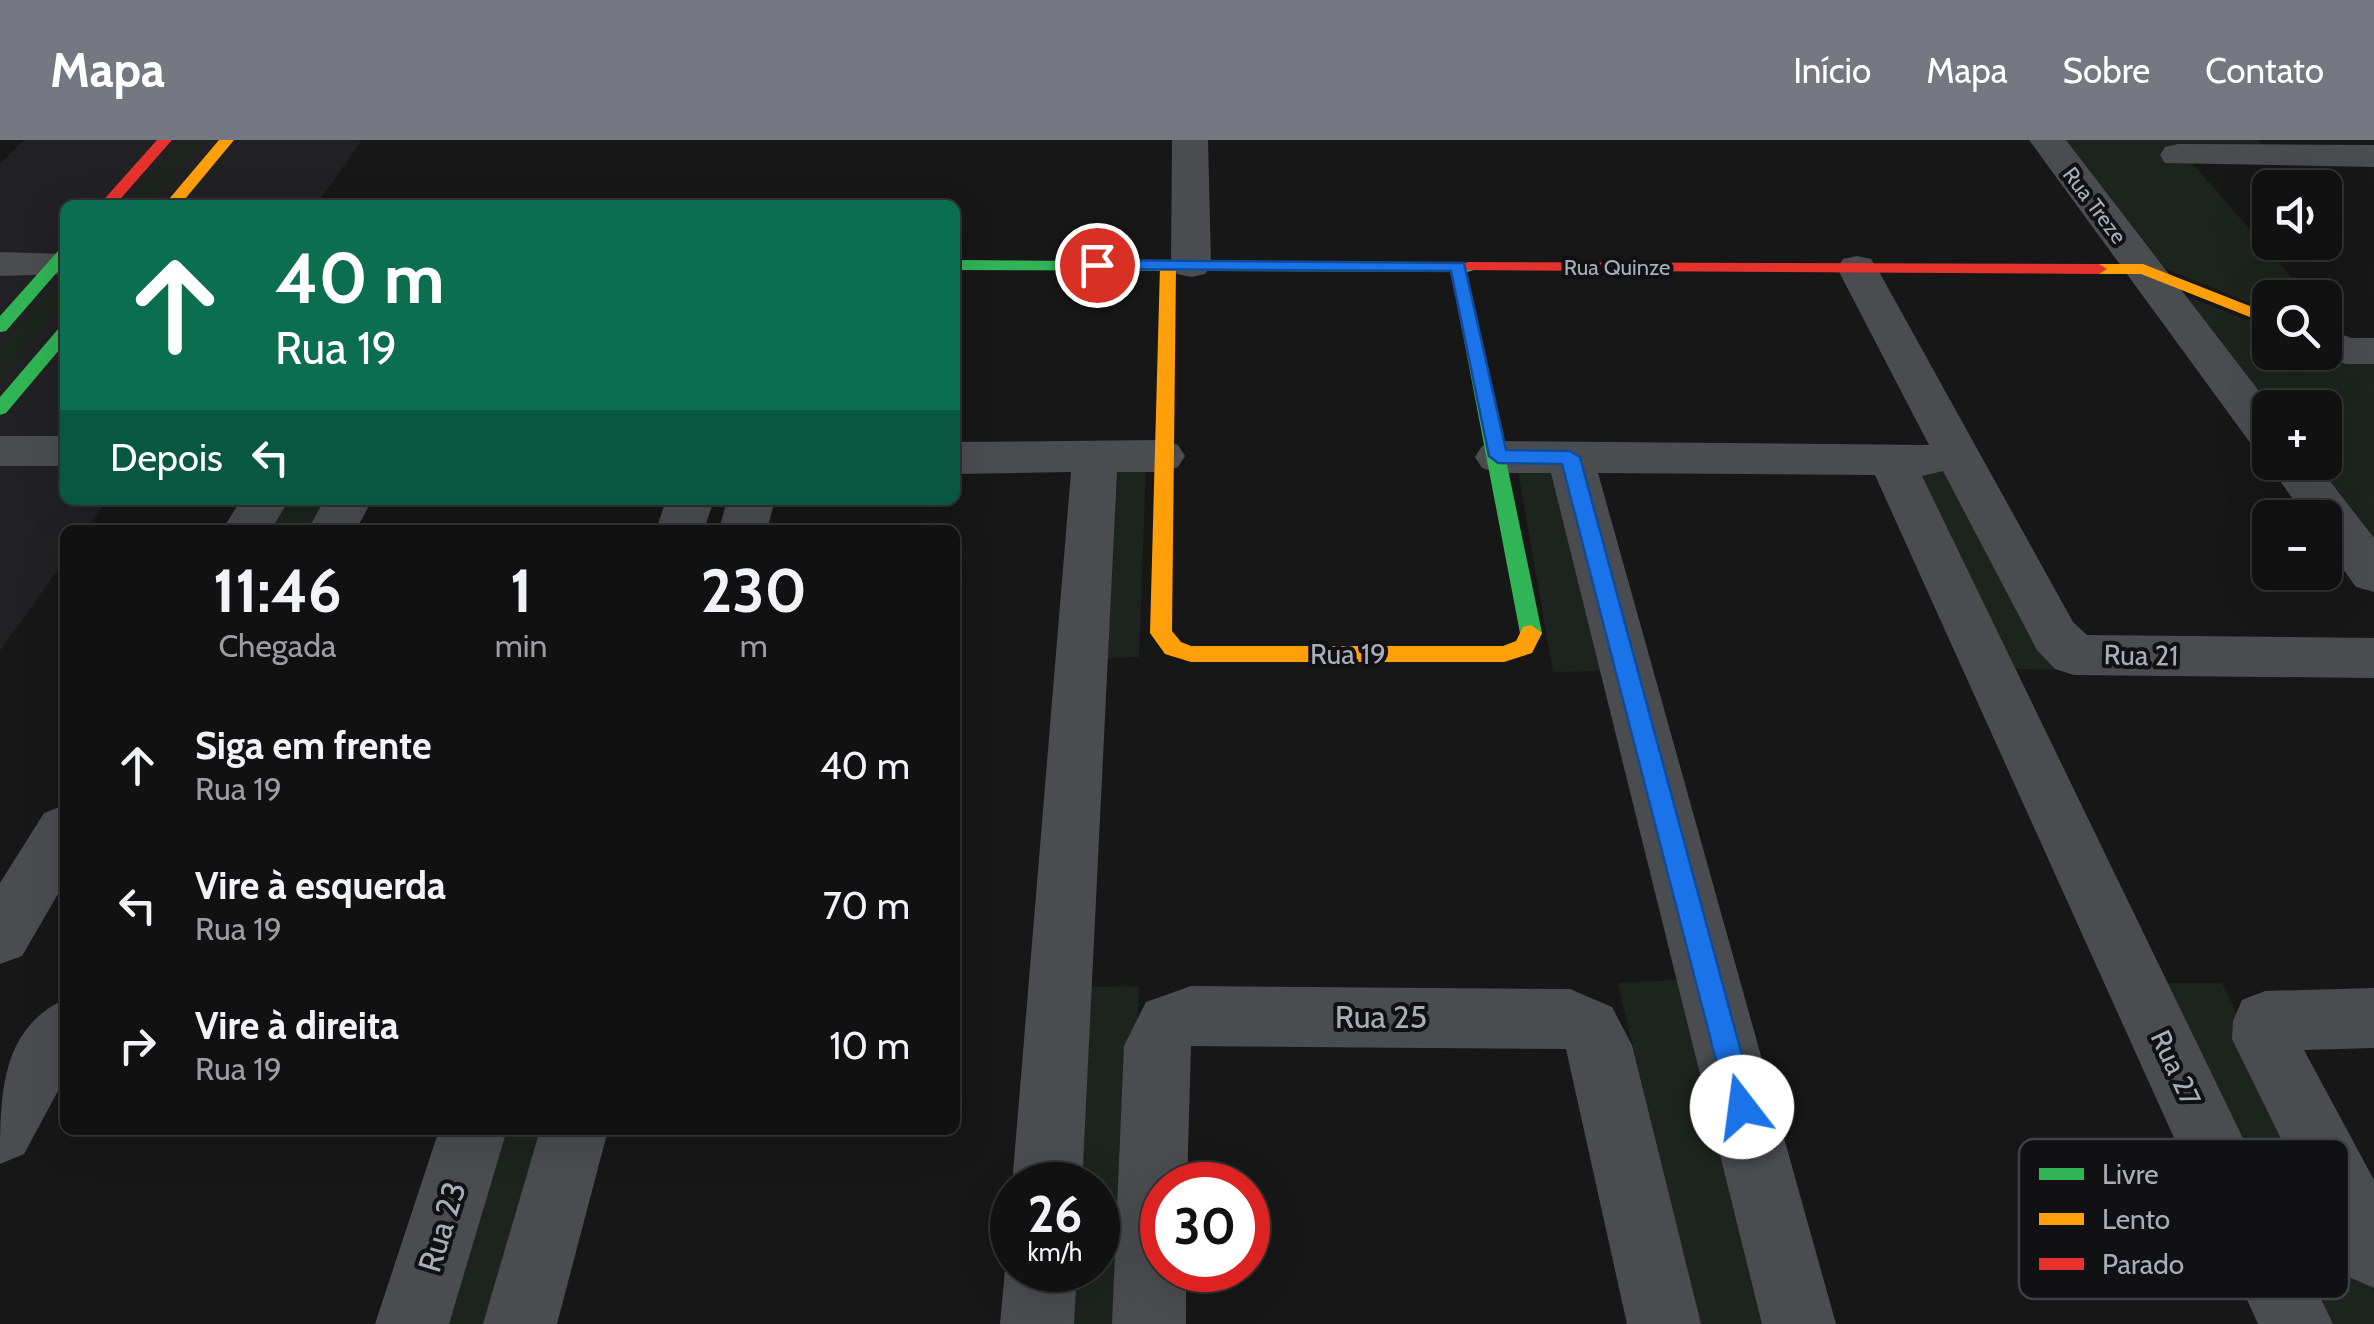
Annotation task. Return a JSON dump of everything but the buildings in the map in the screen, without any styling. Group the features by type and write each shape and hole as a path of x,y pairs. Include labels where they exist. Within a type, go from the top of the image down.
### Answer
{"street":[{"path":"112,200 165,140"},
{"path":"176,200 227,140"},
{"path":"1180,265 1190,186 1190,140"},
{"name":"Rua Treze","path":"2047,140 2143,269"},
{"path":"2178,155 2276,148 2374,156"},
{"path":"0,264 60,258"},
{"path":"0,327 60,258"},
{"name":"Rua Quinze","path":"960,265 2143,269 2252,313"},
{"name":"Rua 19","path":"1180,265 1162,456 1161,633 1173,648 1191,654 1504,654 1524,647 1532,632 1458,266"},
{"name":"Rua 21","path":"1857,268 2054,636 2074,654 2374,658"},
{"path":"2143,269 2252,413"},
{"path":"0,409 60,338"},
{"path":"0,451 60,451"},
{"path":"960,458 1162,456"},
{"path":"1498,456 1960,460"},
{"path":"1049,1162 1095,457"},
{"path":"1570,457 1799,1324"},
{"name":"Rua 27","path":"1891,460 2209,1139"},
{"path":"2304,480 2374,574"},
{"path":"0,936 60,838"},
{"name":"Rua 25","path":"1149,1324 1156,1046 1169,1023 1191,1016 1570,1018 1590,1028 1600,1045 1664,1324"},
{"path":"2316,1139 2264,1039 2264,1022 2374,1018"},
{"path":"0,1131 48,1045 60,1033"},
{"name":"Rua 23","path":"412,1324 470,1135"},
{"path":"520,1324 573,1135"},
{"path":"2349,1204 2374,1252"},
{"path":"1037,1324 1039,1292"},
{"name":"Rua 27","path":"2284,1299 2296,1324"}],"shaded area":[{"path":"24,140 362,140 320,200 60,200 60,505 104,505 90,525 60,525 60,567 0,651 0,164"},
{"path":"181,140 204,140 152,200 128,200"},
{"path":"2066,140 2258,140 2278,161 2192,163 2252,232 2252,260 2277,260 2294,280 2252,280 2252,304 2166,269"},
{"path":"60,279 60,309 0,379 0,347"},
{"path":"2184,295 2252,322 2252,370 2342,370 2342,356 2374,364 2374,542 2326,480 2342,480 2342,390 2258,390"},
{"path":"1146,466 1139,657 1099,658 1109,467"},
{"path":"1950,468 2055,670 2008,669 1909,470"},
{"path":"1557,469 1600,671 1553,672 1518,471"},
{"path":"283,505 324,505 313,525 272,525"},
{"path":"1677,980 1765,1324 1698,1324 1618,983"},
{"path":"2162,983 2222,983 2299,1139 2234,1139"},
{"path":"1139,986 1124,1324 1062,1324 1064,1292 1120,1292 1120,1162 1072,1162 1083,987"},
{"path":"505,1135 564,1135 509,1324 447,1324"},
{"path":"2349,1240 2374,1291 2374,1324 2320,1324 2308,1299 2349,1299"}],"traffic: fast":[{"path":"0,327 60,259"},
{"path":"960,265 1468,267"},
{"path":"1458,266 1531,633"},
{"path":"0,409 60,338"}],"traffic: slow":[{"path":"176,200 227,140"},
{"path":"1168,266 1161,633 1173,648 1191,654 1504,654 1524,647 1531,633"},
{"path":"2099,269 2143,269 2252,313"}],"traffic: jam":[{"path":"111,200 165,140"},
{"path":"1468,267 2099,269"}],"route":[{"path":"1097,265 1458,266 1498,456 1570,457 1742,1107"}]}
